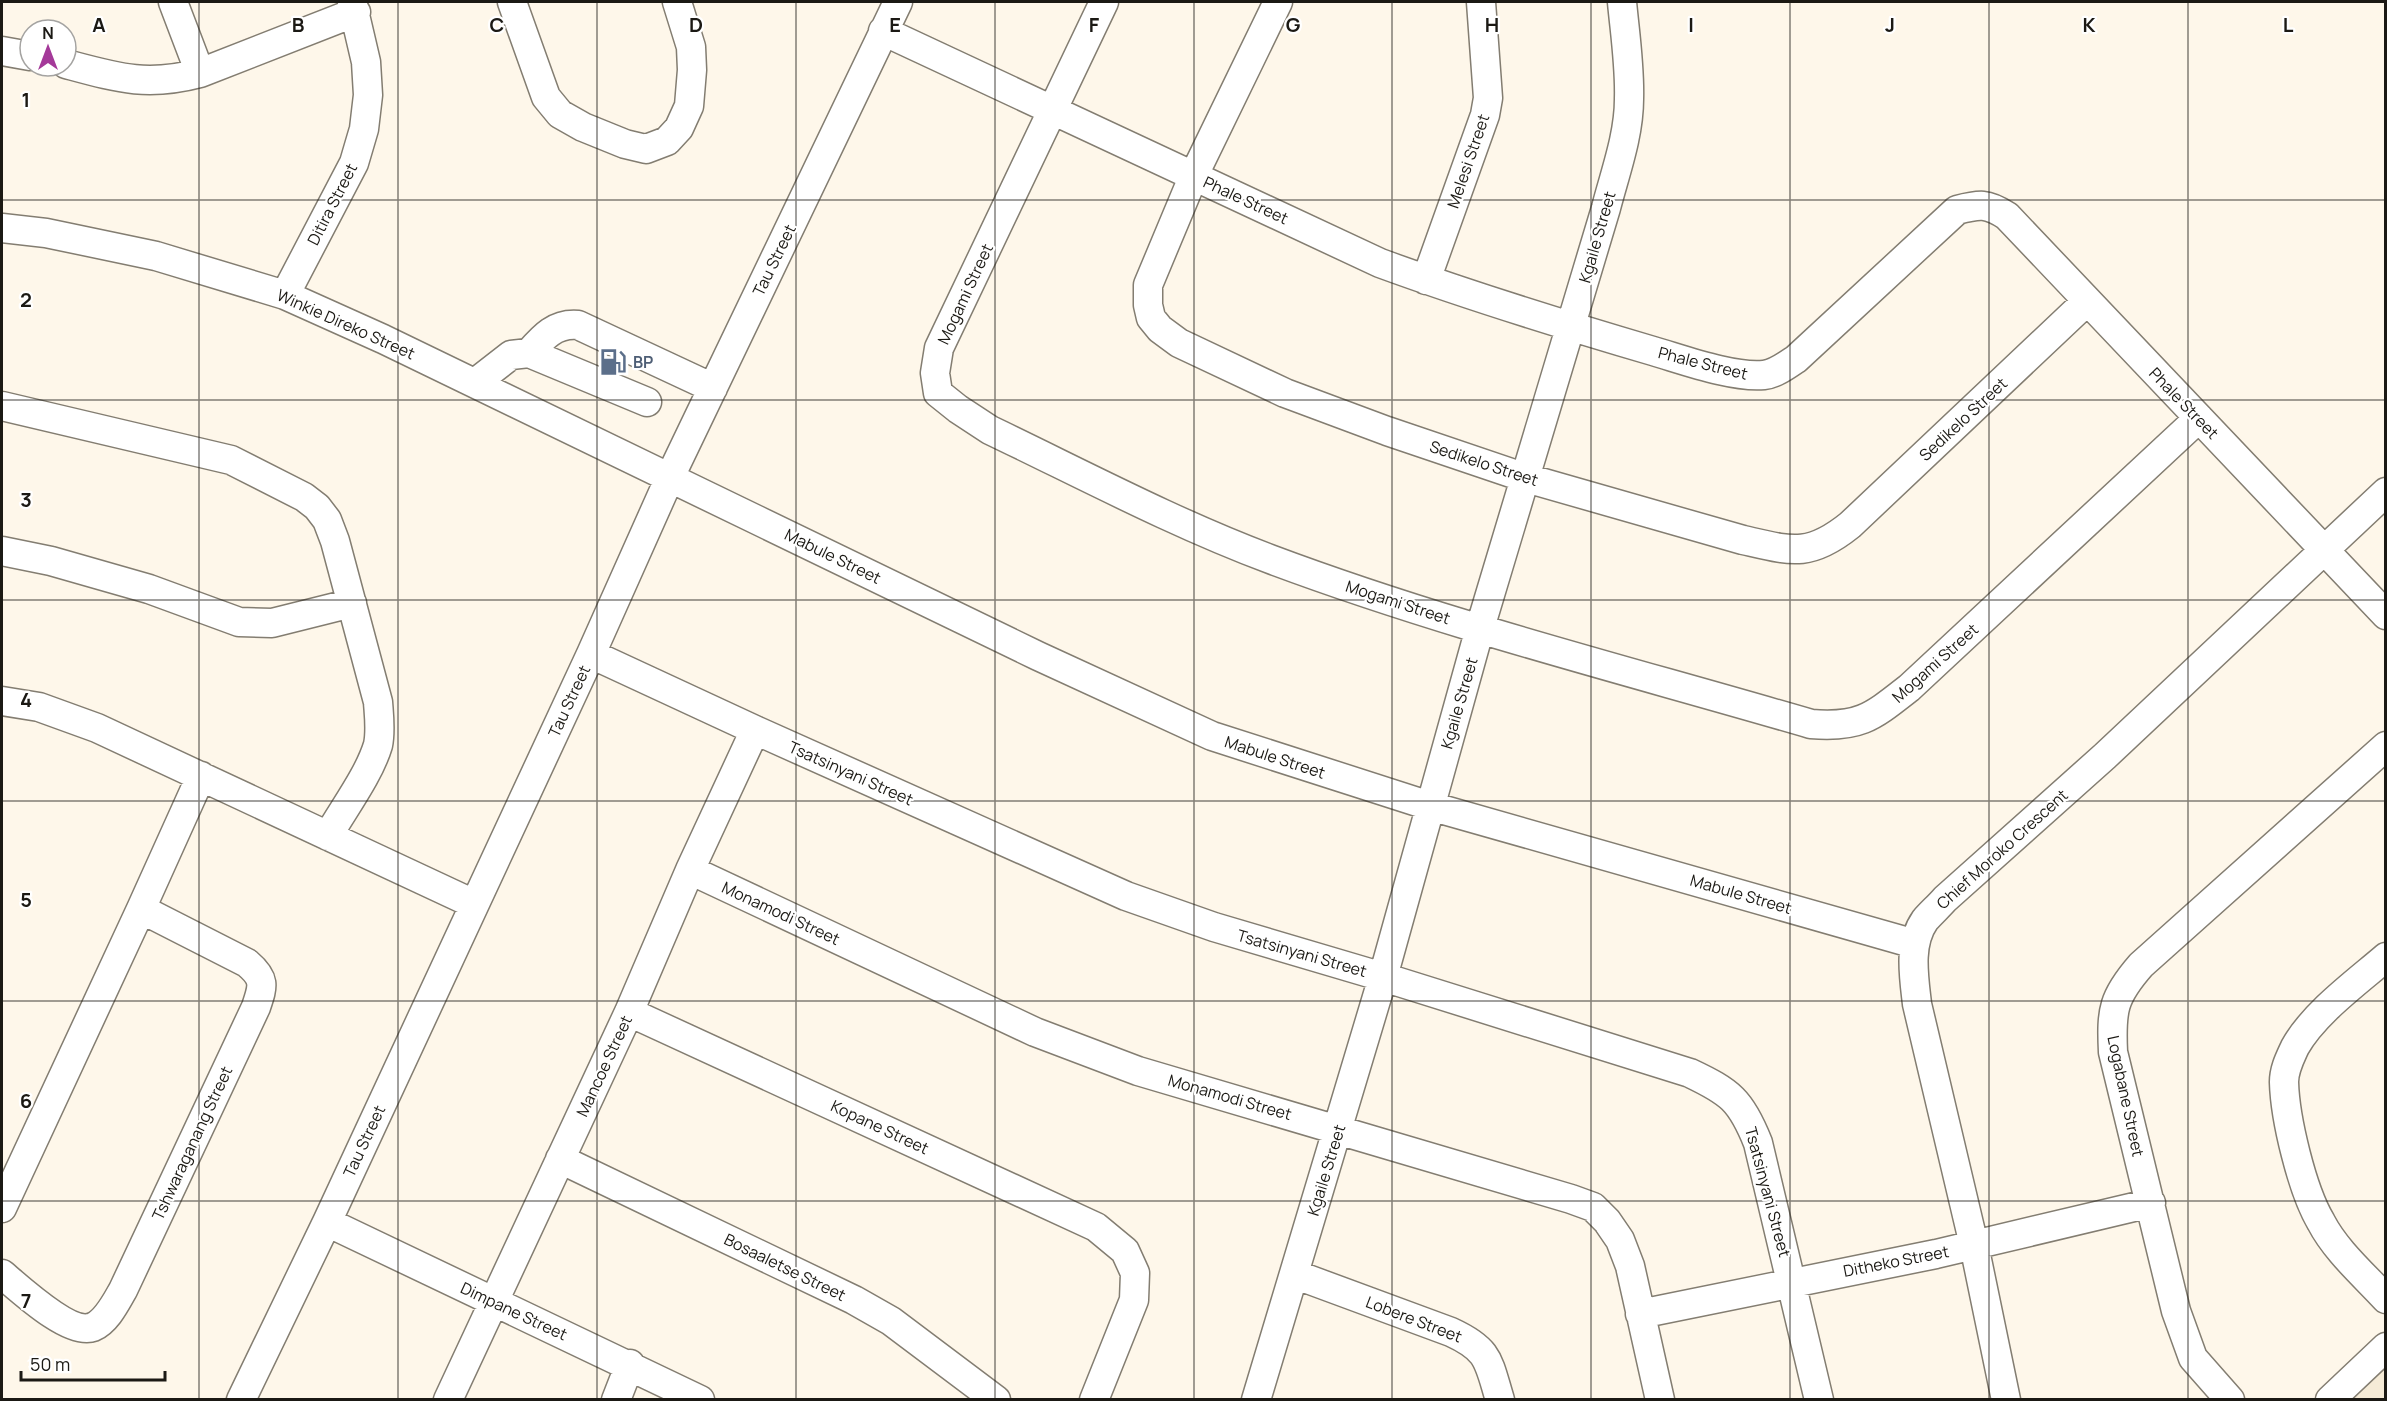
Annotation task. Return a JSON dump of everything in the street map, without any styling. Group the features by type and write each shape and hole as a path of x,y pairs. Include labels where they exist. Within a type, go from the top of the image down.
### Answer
{"street":[{"path":"173,2 200,73"},
{"path":"512,2 546,97 560,114 583,127 626,144 646,149 667,141 679,128 689,106 693,70 691,47 677,2"},
{"name":"Tau Street","path":"241,1400 327,1222 591,654 670,477 898,2"},
{"name":"Mogami Street","path":"1104,2 939,348 935,373 938,393 990,430 1198,529 1268,558 1339,584 1480,628 1811,724 1838,726 1859,721 1881,710 1909,688 2199,418"},
{"name":"Sedikelo Street","path":"1278,2 1194,175 1148,285 1149,311 1160,329 1179,343 1285,393 1387,432 1526,478 1743,540 1778,548 1813,548 1831,540 1850,525 2087,301"},
{"name":"Melesi Street","path":"1426,280 1485,115 1488,98 1481,2"},
{"name":"Kgaile Street","path":"1256,1400 1383,977 1480,628 1572,327 1623,145 1628,112 1628,58 1622,2"},
{"path":"78,67 122,78 154,82 174,80 200,73 354,7"},
{"name":"Ditira Street","path":"285,295 354,163 364,129 368,95 366,62 354,7"},
{"name":"Phale Street","path":"884,31 1380,264 1572,327 1702,365 1749,375 1767,375 1796,359 1957,210 1974,205 1992,206 2007,216 2385,615"},
{"path":"2,51 18,54"},
{"name":"Winkie Direko Street","path":"2,228 46,233 156,256 285,295 670,477"},
{"path":"529,352 550,331 559,326 578,325 713,388"},
{"path":"475,383 511,355 529,352 647,402"},
{"path":"2,406 231,460 304,497 317,507 327,520 378,702 378,743 371,761 328,836"},
{"name":"Mabule Street","path":"670,477 1038,656 1212,736 1430,806 1915,944"},
{"name":"Chief Moroko Crescent","path":"2006,1400 1974,1245 1917,1004 1913,970 1915,944 1924,921 2104,756 2385,492"},
{"path":"2,551 51,561 149,589 239,622 272,623 352,603"},
{"name":"Tsatsinyani Street","path":"591,654 1126,896 1214,927 1690,1073 1722,1088 1744,1113 1758,1143 1819,1400"},
{"path":"2,701 39,707 97,728 474,904"},
{"name":"Mancoe Street","path":"448,1400 629,1012 690,870 755,730"},
{"name":"Logabane Street","path":"2230,1400 2193,1358 2176,1311 2114,1052 2112,1024 2115,1002 2141,965 2385,746"},
{"path":"2,1208 201,776"},
{"name":"Monamodi Street","path":"690,870 1035,1032 1087,1053 1187,1086 1571,1199 1593,1208 1607,1221 1620,1240 1630,1266 1660,1400"},
{"name":"Tshwaraganang Street","path":"2,1274 67,1324 82,1329 94,1327 104,1319 123,1290 256,1007 262,991 262,981 258,972 248,963 141,909"},
{"path":"2385,957 2309,1029 2297,1044 2288,1063 2284,1081 2291,1129 2309,1198 2321,1224 2385,1299"},
{"name":"Kopane Street","path":"629,1012 1096,1227 1125,1251 1135,1273 1134,1300 1094,1400"},
{"name":"Bosaaletse Street","path":"560,1159 854,1300 891,1321 996,1400"},
{"name":"Ditheko Street","path":"1640,1314 1974,1245 2151,1203"},
{"name":"Dimpane Street","path":"327,1222 630,1364 700,1400"},
{"name":"Lobere Street","path":"1294,1274 1473,1342 1486,1357 1500,1400"},
{"path":"2330,1400 2385,1347"},
{"path":"616,1400 630,1364"}],"shaded area":[{"path":"2385,1366 2385,1399 2350,1399"}],"place":[{"name":"BP","path":"613,362"}]}
